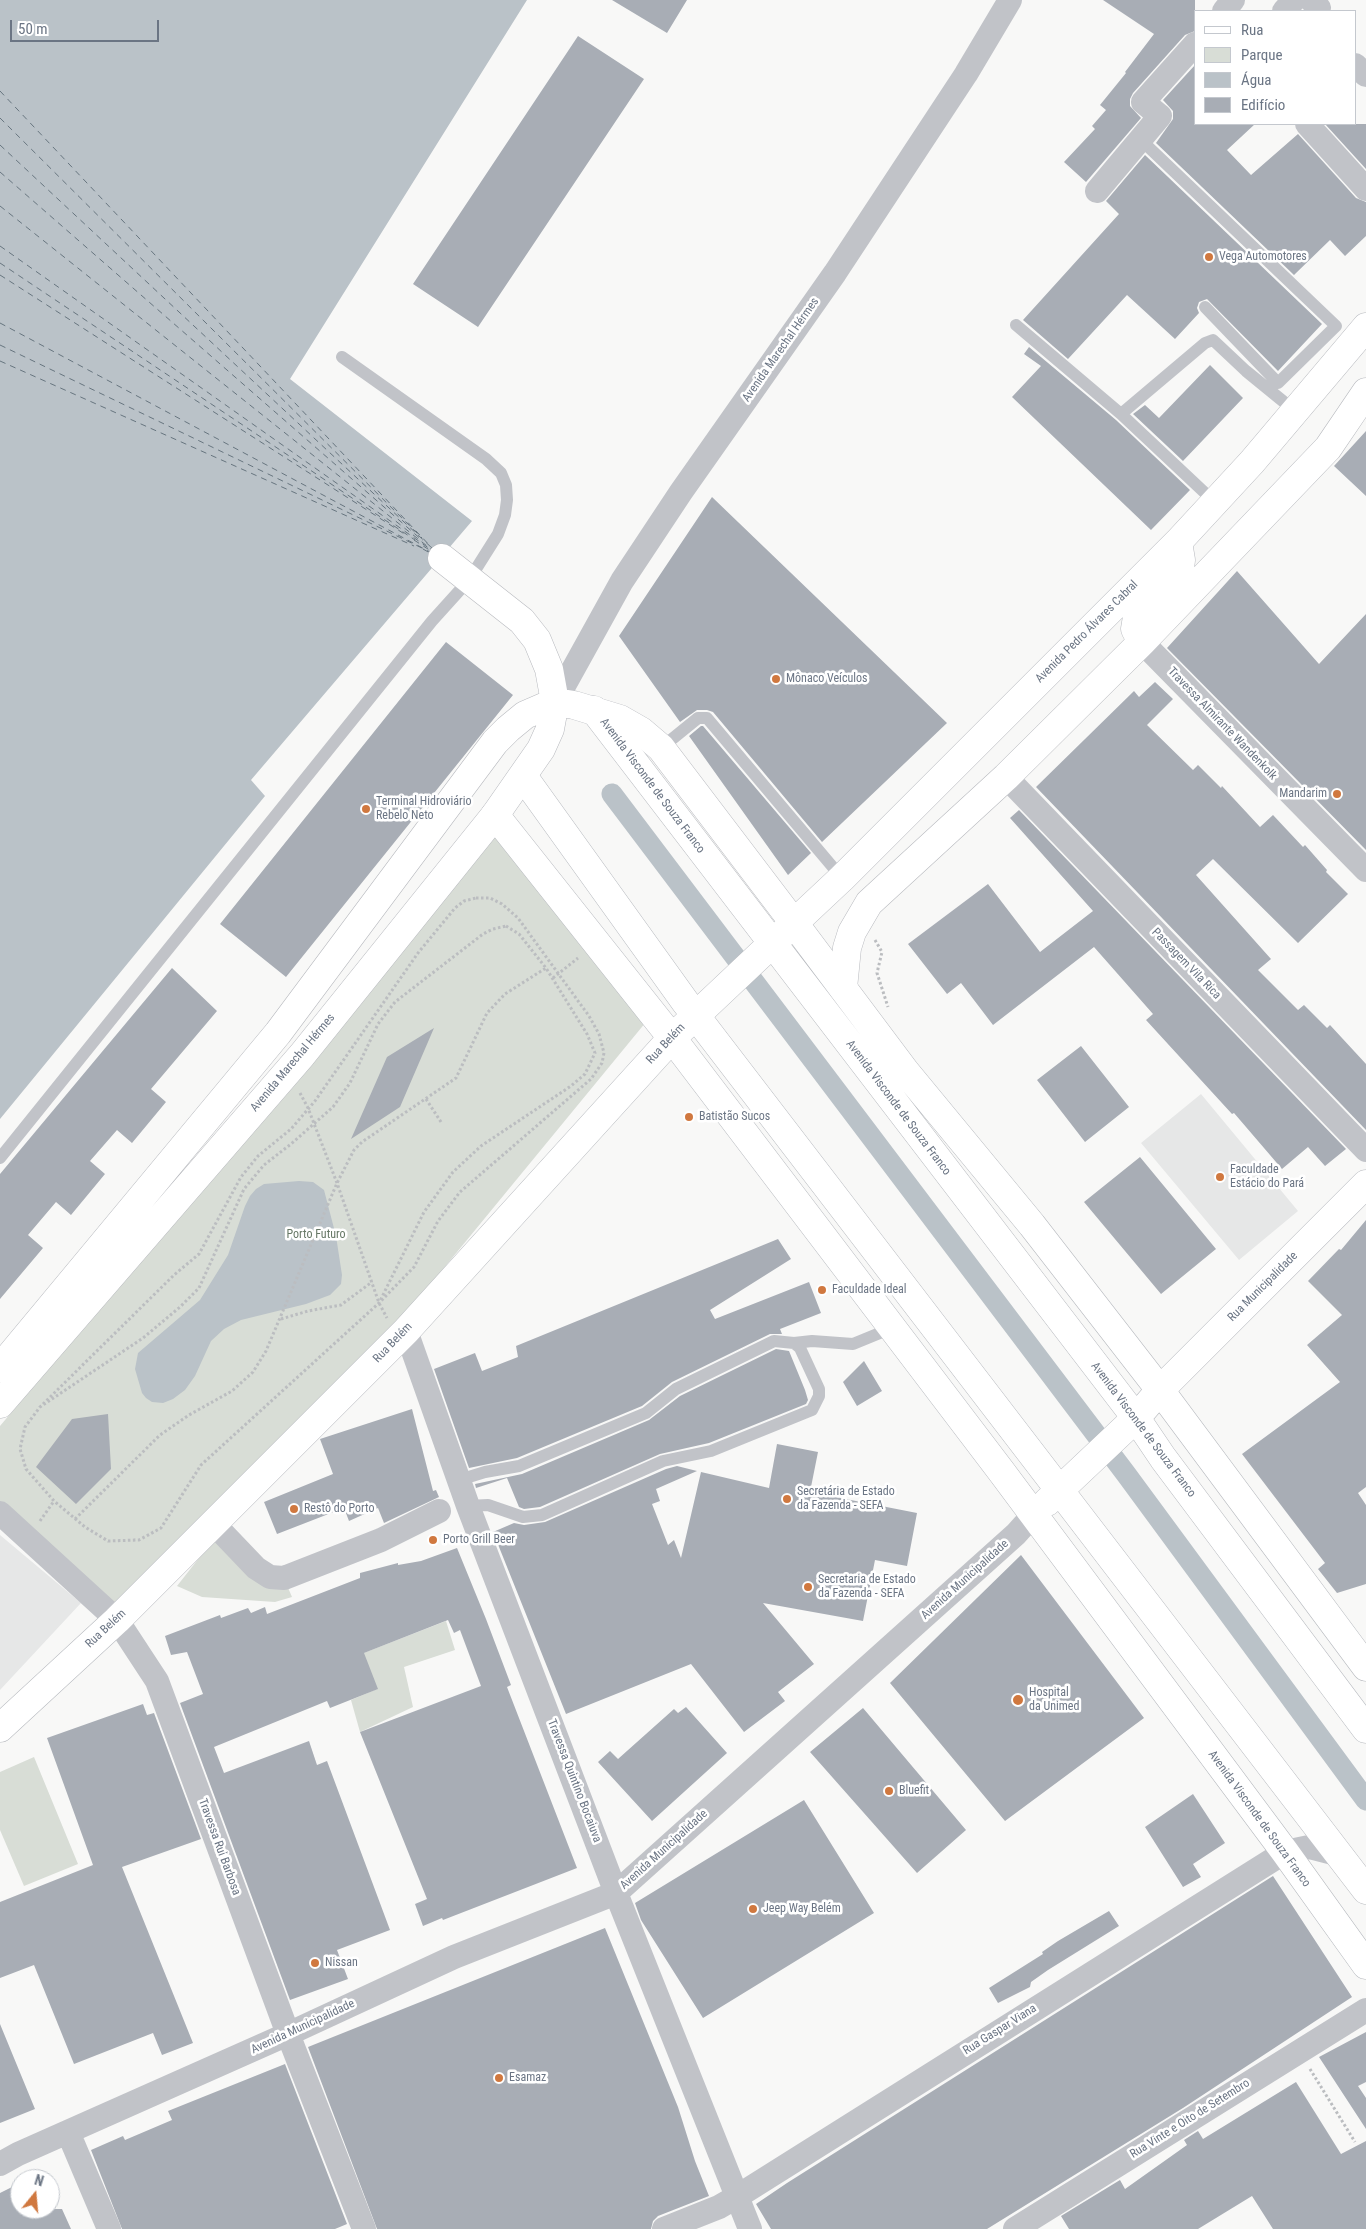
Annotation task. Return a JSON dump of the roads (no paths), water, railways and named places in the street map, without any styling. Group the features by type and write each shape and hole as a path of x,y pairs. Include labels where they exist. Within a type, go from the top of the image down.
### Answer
{"main road":[{"name":"Avenida Pedro Álvares Cabral","path":"765,951 842,878 1178,542 1252,462 1366,327"},
{"path":"844,988 847,948 852,932 869,903 1006,777 1142,642 1328,448 1366,392"},
{"path":"1142,642 1135,629 1137,617 1144,606 1175,577 1180,568 1181,560 1178,542"},
{"path":"442,558 522,621 537,640 549,669 556,702"},
{"path":"0,1368 278,1034 495,742 508,728 525,715 556,702 594,710"},
{"name":"Avenida Marechal Hérmes","path":"0,1404 302,1055 495,815 544,743 550,729 556,702"},
{"name":"Avenida Visconde de Souza Franco","path":"594,710 620,719 640,731 661,748 905,1071 1032,1225 1160,1390 1366,1667"},
{"name":"Avenida Visconde de Souza Franco","path":"594,710 765,951 945,1170 1130,1424 1163,1458 1366,1729"},
{"path":"523,776 695,1014 1366,1890"},
{"name":"Avenida Visconde de Souza Franco","path":"495,815 672,1038 892,1328 1285,1852 1366,1965"},
{"name":"Rua Belém","path":"0,1728 117,1620 213,1524 396,1324 695,1014 765,951"},
{"path":"278,1034 302,1055"},
{"path":"945,1170 1032,1225"},
{"name":"Rua Municipalidade","path":"1160,1390 1366,1184"},
{"name":"Avenida Municipalidade","path":"1033,1515 1130,1424 1160,1390"}],"street":[{"name":"Avenida Marechal Hérmes","path":"556,702 622,580 681,492 836,273 966,74 1010,0"},
{"path":"1225,10 1233,0"},
{"path":"1285,10 1294,0"},
{"path":"1311,0 1319,8 1318,10"},
{"path":"1096,192 1160,116 1143,102 1194,45"},
{"path":"1356,66 1366,75"},
{"path":"1308,125 1366,188"},
{"name":"Travessa Almirante Wandenkolk","path":"1142,642 1366,870"},
{"name":"Passagem Vila Rica","path":"1006,777 1366,1150"},
{"name":"Travessa Quintino Bocaiuva","path":"396,1324 459,1480 616,1893 750,2229"},
{"path":"213,1524 256,1568 270,1577 284,1578 381,1540 439,1511"},
{"name":"Travessa Rui Barbosa","path":"0,1513 117,1620 157,1681 358,2227"},
{"name":"Avenida Municipalidade","path":"0,2164 454,1957 616,1893 1016,1534 1033,1515"},
{"name":"Rua Gaspar Viana","path":"664,2229 718,2207 738,2196 1285,1852 1309,1847 1340,1855"},
{"name":"Rua Vinte e Oito de Setembro","path":"1015,2229 1366,2010"},
{"path":"68,2132 108,2229"}],"lane":[{"path":"1140,139 1336,326 1278,384 1205,307"},
{"path":"1016,325 1121,414 1204,492"},
{"path":"1121,414 1205,343 1213,340 1246,371 1295,411"},
{"path":"0,1158 432,621 469,580 498,534 505,515 507,500 506,484 501,473 486,458 342,357"},
{"path":"661,748 698,718 707,718 842,878"},
{"path":"459,1480 485,1472 519,1466 646,1413 676,1389 774,1341 853,1344 892,1328"},
{"path":"468,1506 488,1505 523,1517 542,1515 663,1461 711,1451 812,1410 819,1396 819,1389 800,1348 794,1343"}],"water":[{"path":"0,0 527,0 290,379 472,521 251,780 265,796 0,1119"},
{"path":"299,1181 313,1182 324,1190 336,1236 342,1275 341,1284 330,1295 306,1304 241,1320 224,1329 211,1341 195,1376 185,1390 173,1399 163,1403 152,1402 146,1398 142,1393 135,1369 138,1353 200,1300 228,1255 245,1206 256,1189 264,1184"}],"waterway":[{"path":"612,794 1126,1474 1366,1800"}],"place":[{"name":"Vega Automotores","path":"1209,257"},
{"name":"Mônaco Veículos","path":"776,679"},
{"name":"Mandarim","path":"1337,794"},
{"name":"Terminal Hidroviário Rebelo Neto","path":"366,809"},
{"name":"Batistão Sucos","path":"689,1117"},
{"name":"Faculdade Estácio do Pará","path":"1220,1177"},
{"name":"Faculdade Ideal","path":"822,1290"},
{"name":"Secretária de Estado da Fazenda - SEFA","path":"787,1499"},
{"name":"Restô do Porto","path":"294,1509"},
{"name":"Porto Grill Beer","path":"433,1540"},
{"name":"Secretaria de Estado da Fazenda - SEFA","path":"808,1587"},
{"name":"Hospital da Unimed","path":"1018,1700"},
{"name":"Bluefit","path":"889,1791"},
{"name":"Jeep Way Belém","path":"753,1909"},
{"name":"Nissan","path":"315,1963"},
{"name":"Esamaz","path":"499,2078"}],"park label":[{"name":"Porto Futuro","path":"316,1235"}]}
